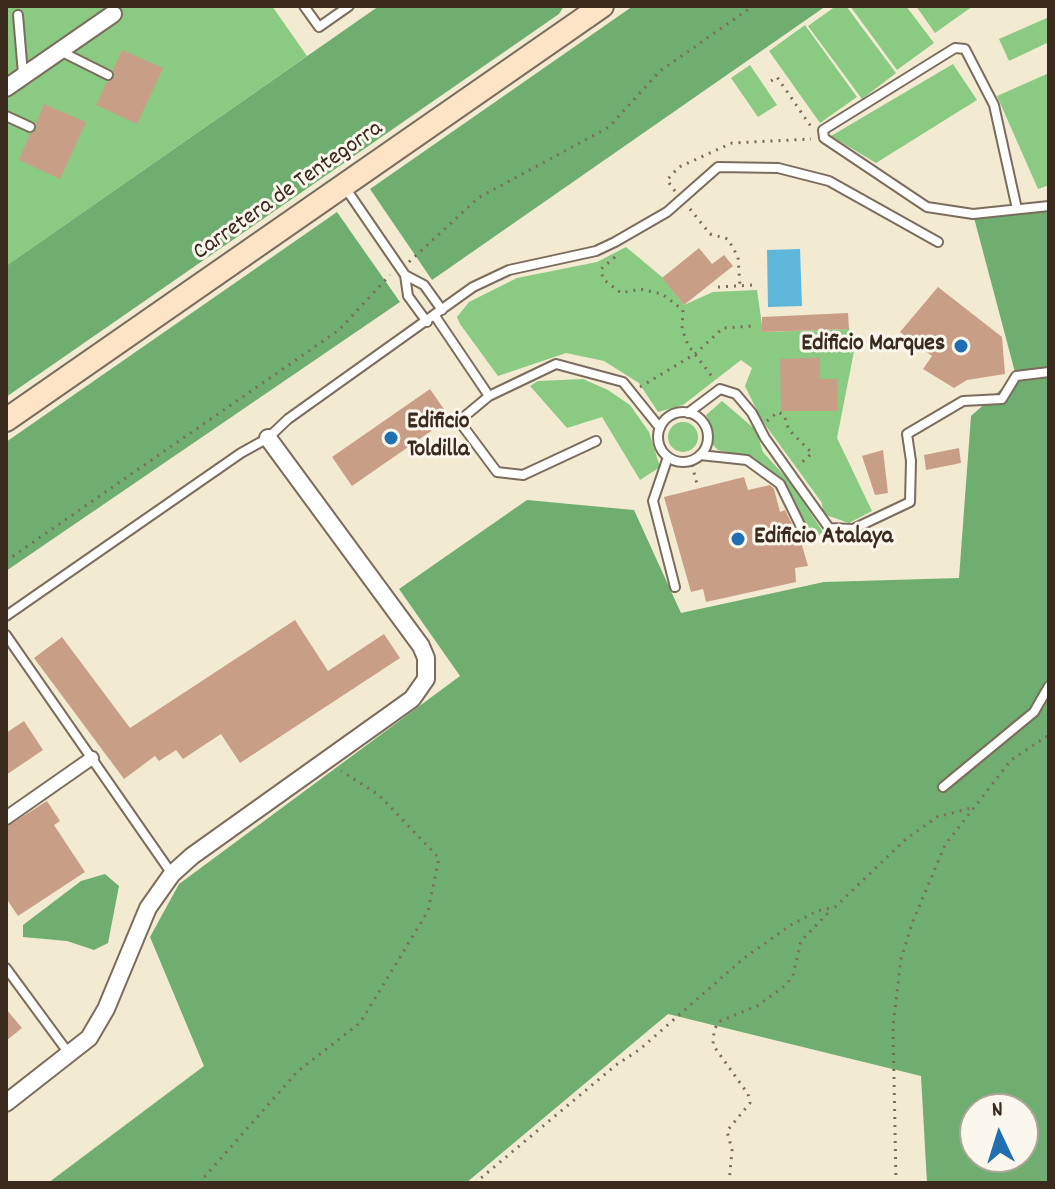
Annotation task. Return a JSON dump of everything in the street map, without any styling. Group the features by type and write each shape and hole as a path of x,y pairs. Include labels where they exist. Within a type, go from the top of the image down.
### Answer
{"main road":[{"name":"Carretera de Tentegorra","path":"6,420 344,185 571,22 602,6"}],"street":[{"path":"6,88 113,14"},
{"path":"6,1103 71,1056 89,1038 106,1009 148,908 172,874 412,699 426,679 426,658 421,646 268,438"},
{"path":"6,818 92,758"}],"lane":[{"path":"304,6 319,27 349,6"},
{"path":"18,15 24,76"},
{"path":"1017,209 994,105 965,49 955,48 823,130 824,138 927,207 973,214 1049,206"},
{"path":"60,51 108,75"},
{"path":"6,116 30,127"},
{"path":"6,616 241,453 268,438 288,419 473,287 509,270 596,251 626,236 681,199 718,167 778,168 829,181 938,242"},
{"path":"344,185 405,275 408,296 435,316"},
{"path":"405,275 424,285 435,316 489,396"},
{"path":"596,441 523,475 497,472 459,421 489,396 556,364 623,382 660,428 659,445 668,457 691,460 700,455 747,460 780,484 806,537"},
{"path":"660,428 675,414 688,413 720,389 736,394 829,528 853,529 910,502 911,461 907,434 963,401 1002,399 1016,376 1049,372"},
{"path":"688,413 702,421 706,429 708,438 700,455"},
{"path":"668,457 653,501 675,587"},
{"path":"6,635 172,874"},
{"path":"943,787 1034,712 1049,686"},
{"path":"6,968 71,1056"}],"path":[{"path":"416,257 478,198 609,127 660,71 753,6"},
{"path":"771,81 777,77 811,127 824,138"},
{"path":"740,286 738,257 728,239 710,234 667,180 679,167 732,143 824,138"},
{"path":"626,236 617,255 601,269 603,279 621,293 640,289 662,294 683,310 682,329 720,389"},
{"path":"6,561 339,330 382,281"},
{"path":"718,287 754,285"},
{"path":"631,392 695,354 723,328 753,326"},
{"path":"778,412 812,453 791,470"},
{"path":"691,460 698,488"},
{"path":"896,1183 893,1026 901,959 945,845 1011,760 1049,735"},
{"path":"199,1183 298,1071 360,1023 428,911 439,858 379,795 324,761"},
{"path":"729,1183 732,1150 727,1131 750,1103 748,1094 713,1045 718,1022 757,1006 786,985 793,975 801,941 906,839 937,817 975,807"},
{"path":"475,1183 616,1065 639,1050 744,958 791,925 817,911 835,907"}],"green space":[{"path":"6,6 272,6 307,56 6,266"},
{"path":"379,6 564,6 559,14 6,397 6,266"},
{"path":"633,6 826,6 432,280 370,189"},
{"path":"836,6 846,6 896,73 862,99 808,26"},
{"path":"850,6 906,6 934,43 897,70"},
{"path":"916,6 973,6 935,33"},
{"path":"1049,17 1049,42 1009,61 999,39"},
{"path":"805,25 857,97 820,123 769,51"},
{"path":"953,64 977,100 876,163 831,136"},
{"path":"750,65 777,105 758,117 731,78"},
{"path":"1049,73 1049,185 1038,189 997,96"},
{"path":"1049,206 1049,1183 927,1183 921,1076 668,1014 466,1183 48,1183 204,1066 150,937 179,884 460,676 399,589 527,500 634,510 681,613 824,582 959,578 971,416 1016,376 973,214"},
{"path":"337,212 400,302 6,571 6,442"},
{"path":"626,247 662,277 684,305 713,292 757,290 763,332 849,329 857,336 837,438 872,511 849,523 823,514 822,503 761,419 745,386 752,368 741,360 683,405 658,412 639,383 604,361 566,353 498,376 460,324 457,317 469,302 517,278 597,262"},
{"path":"583,379 608,390 630,405 649,432 660,467 640,480 602,417 567,428 530,386 538,381"},
{"path":"722,401 756,430 763,452 791,483 823,532 811,541 784,481 751,458 718,450 713,445 711,424 706,415"},
{"path":"683,422 694,426 698,437 694,448 683,452 672,448 668,437 672,426"},
{"path":"105,874 119,886 108,943 94,950 67,941 23,937 23,925 81,881"}],"water":[{"path":"800,249 802,306 768,307 767,250"}],"building":[{"path":"122,50 163,68 137,124 96,105 107,82 115,77 113,70"},
{"path":"44,104 86,122 60,179 19,160 30,134 37,129 36,123"},
{"path":"699,248 712,264 724,255 733,266 684,305 662,278"},
{"name":"Edificio Marques","path":"938,287 1002,337 1005,374 967,380 954,388 923,369 932,356 900,332"},
{"path":"848,313 849,329 762,332 762,317"},
{"path":"820,358 820,379 837,379 837,411 781,411 780,359"},
{"name":"Edificio Toldilla","path":"430,389 450,418 352,486 332,457"},
{"path":"959,448 961,463 926,470 924,455"},
{"path":"883,450 888,493 875,495 862,456"},
{"name":"Edificio Atalaya","path":"744,477 748,490 770,485 774,489 780,512 785,510 801,542 808,566 795,568 796,582 706,602 703,589 691,592 664,497"},
{"path":"295,620 328,671 384,634 400,658 240,763 221,734 183,759 176,750 159,761 155,756 124,779 34,658 62,637 130,728"},
{"path":"24,721 43,750 6,775 6,733"},
{"path":"47,801 60,821 54,825 85,872 18,916 6,898 6,827"},
{"path":"6,1009 22,1028 6,1041"}],"place":[{"name":"Edificio Marques","path":"961,346"},
{"name":"Edificio Toldilla","path":"391,438"},
{"name":"Edificio Atalaya","path":"738,539"}]}
